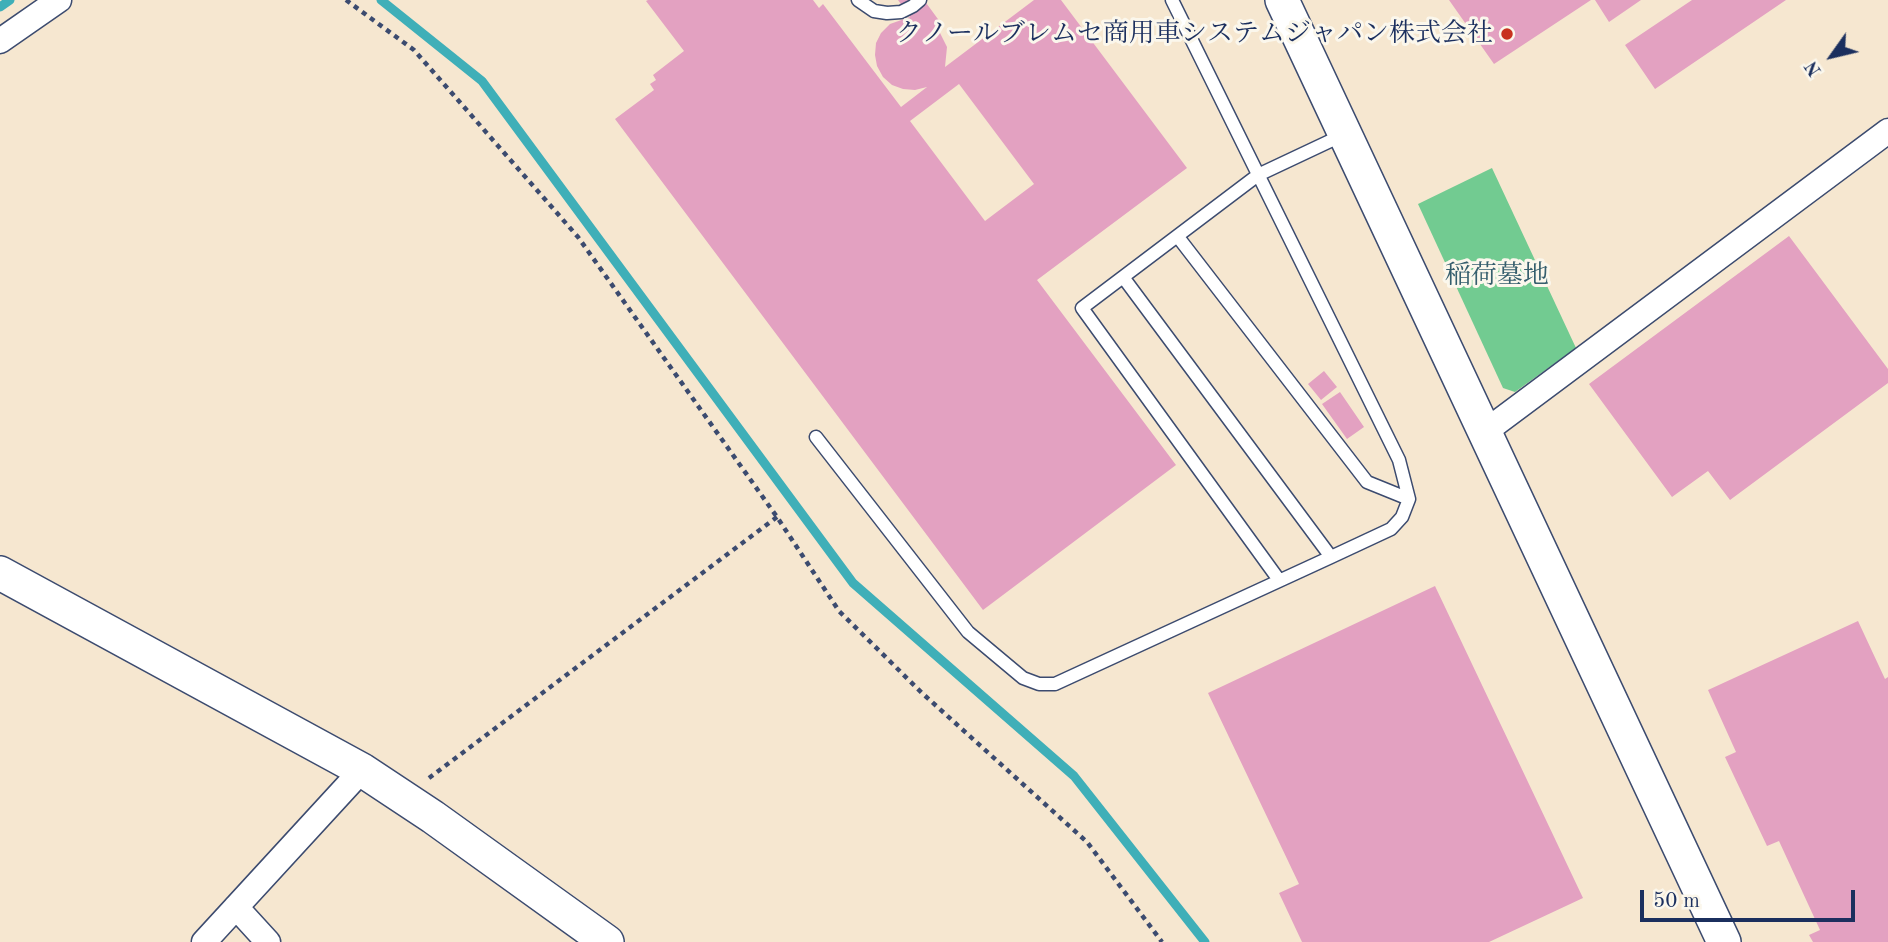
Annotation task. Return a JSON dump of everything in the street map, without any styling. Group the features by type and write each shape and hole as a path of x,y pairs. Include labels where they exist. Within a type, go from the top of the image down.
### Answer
{"street":[{"path":"0,41 59,0"},
{"path":"1282,0 1724,942"},
{"path":"1486,431 1888,131"},
{"path":"0,573 362,770 607,942"},
{"path":"204,942 362,770"},
{"path":"236,907 268,942"}],"lane":[{"path":"858,0 874,11 887,13 901,12 920,0"},
{"path":"816,437 968,632 1023,678 1039,684 1055,684 1391,529 1402,517 1409,499 1399,460 1172,0"},
{"path":"1279,580 1082,308 1258,175 1346,134"},
{"path":"1178,237 1367,482 1409,499"},
{"path":"1123,277 1331,556"}],"path":[{"path":"346,0 414,50 578,237 777,517 839,611 922,693 1087,842 1162,942"},
{"path":"404,797 777,517"}],"green space":[{"name":"稲荷墓地","path":"1492,168 1576,348 1515,392 1503,388 1418,204"}],"building":[{"path":"813,0 819,8 823,4 901,107 927,87 915,90 892,85 883,77 877,66 876,43 881,33 890,24 910,17 898,0 924,0 943,26 938,29 947,47 945,67 1034,0 1061,0 1187,168 1037,280 1176,465 983,610 615,119 654,90 650,84 656,80 653,75 684,51 646,1","holes":["959,84 1034,184 985,221 910,121"]},
{"name":"クノールブレムセ商用車システムジャパン株式会社","path":"1449,0 1591,0 1494,64"},
{"path":"1595,0 1641,0 1609,22"},
{"path":"1692,0 1786,0 1655,89 1625,45"},
{"path":"1789,236 1888,369 1888,383 1730,500 1708,471 1672,497 1589,384"},
{"path":"1324,371 1337,387 1321,400 1308,384"},
{"path":"1340,392 1364,427 1347,439 1322,404"},
{"path":"1435,586 1583,898 1489,942 1302,942 1279,893 1299,884 1208,693"},
{"path":"1858,621 1885,679 1888,677 1888,942 1813,942 1809,935 1820,930 1779,841 1767,846 1725,757 1736,752 1708,690"}],"waterway":[{"path":"0,7 10,0"},
{"path":"381,0 482,81 853,583 1074,776 1205,942"}],"place":[{"name":"クノールブレムセ商用車システムジャパン株式会社","path":"1507,34"}]}
